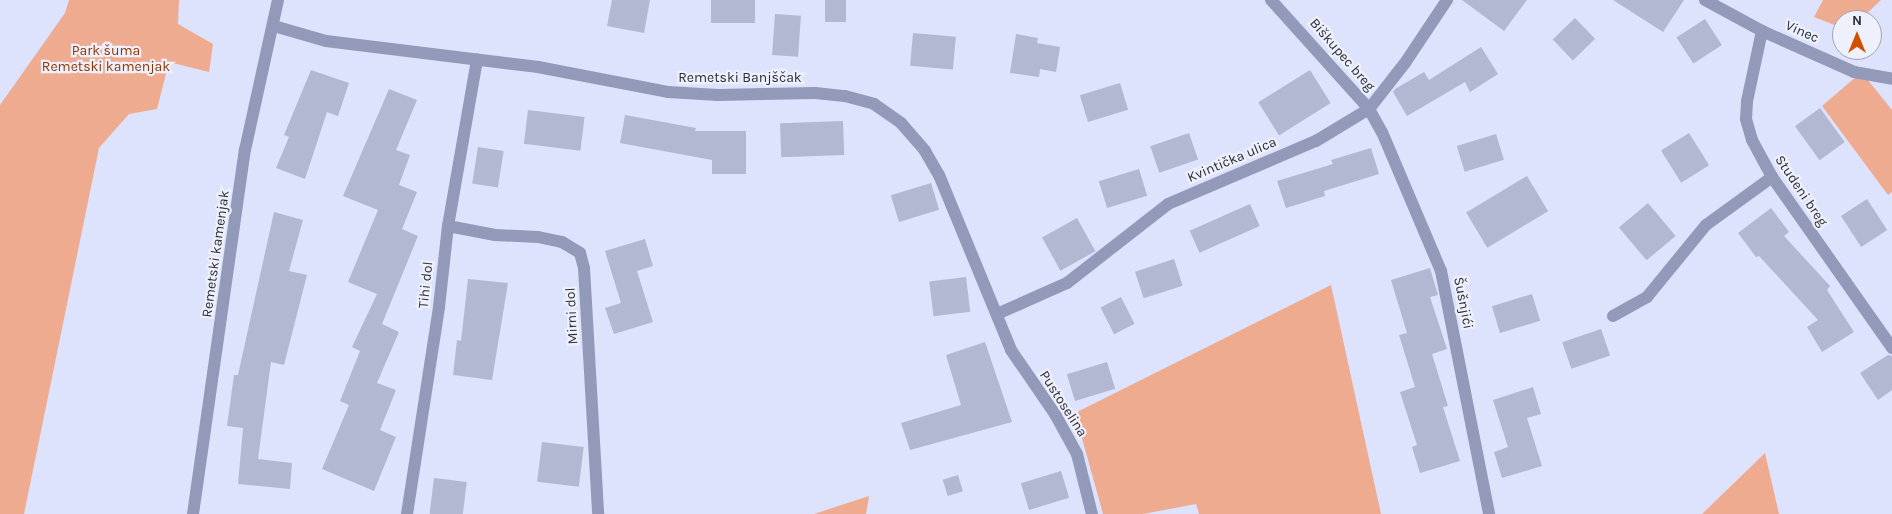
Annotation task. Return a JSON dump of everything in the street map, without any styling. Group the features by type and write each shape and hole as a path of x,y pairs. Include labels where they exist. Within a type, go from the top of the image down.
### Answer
{"street":[{"name":"Remetski kamenjak","path":"193,514 245,150 274,26 278,0"},
{"name":"Biškupec breg","path":"1271,0 1369,109"},
{"name":"Kvintička ulica","path":"997,314 1066,283 1168,204 1316,141 1369,109 1406,63 1447,0"},
{"name":"Vinec","path":"1705,0 1762,31 1854,72 1892,79"},
{"name":"Remetski Banjščak","path":"274,26 326,41 477,59 668,92 718,95 814,93 845,96 874,104 901,123 925,151 939,175 997,314"},
{"name":"Studeni breg","path":"1762,31 1746,119 1752,140 1772,177 1892,348"},
{"name":"Tihi dol","path":"407,514 439,307 448,226 477,59"},
{"name":"Šušnjići","path":"1369,109 1441,271 1489,514"},
{"path":"1613,316 1647,297 1706,225 1772,177"},
{"name":"Mirni dol","path":"448,226 495,235 554,240 580,253 584,268 598,514"},
{"name":"Pustoselina","path":"997,314 1011,350 1055,414 1077,454 1092,514"}],"green space":[{"name":"Park šuma Remetski kamenjak","path":"69,0 179,0 178,24 213,44 209,72 169,62 157,109 129,114 99,148 24,514 0,514 0,105 65,13"},
{"path":"1823,0 1881,0 1870,10 1832,10 1832,24 1814,17"},
{"path":"1857,76 1867,79 1892,110 1892,192 1888,195 1822,106"},
{"path":"1331,285 1381,514 1199,514 1196,504 1143,514 1103,514 1075,413"},
{"path":"1765,453 1779,514 1702,514"},
{"path":"869,496 866,514 814,514"}],"building":[{"path":"612,0 650,0 644,33 607,26"},
{"path":"711,0 755,0 755,23 711,23"},
{"path":"825,0 846,0 846,22 825,22"},
{"path":"1462,0 1527,0 1504,31"},
{"path":"1613,0 1684,0 1663,32"},
{"path":"775,14 801,16 798,57 772,55"},
{"path":"1575,18 1595,39 1573,60 1553,40"},
{"path":"1705,19 1722,45 1693,64 1676,38"},
{"path":"913,33 956,37 953,70 910,66"},
{"path":"1016,34 1038,38 1037,43 1060,47 1056,72 1040,69 1039,77 1010,73"},
{"path":"1481,47 1498,74 1470,92 1465,82 1407,116 1393,92 1395,89 1424,72 1429,80"},
{"path":"311,70 349,83 338,116 327,112 305,179 276,168 289,137 284,135"},
{"path":"1310,70 1331,103 1279,135 1258,102"},
{"path":"1120,83 1128,110 1088,122 1080,95"},
{"path":"389,89 417,100 396,150 410,155 399,185 417,192 402,229 418,236 382,324 399,332 377,383 396,390 380,430 396,437 374,491 322,469 349,405 340,401 360,351 352,347 377,294 348,282 378,210 343,196"},
{"path":"1820,108 1845,142 1820,160 1795,126"},
{"path":"528,110 585,117 580,151 524,144"},
{"path":"625,115 696,128 695,131 746,131 746,174 712,174 712,160 620,143"},
{"path":"843,121 844,155 781,157 780,123"},
{"path":"1189,133 1198,159 1159,173 1150,146"},
{"path":"1689,133 1709,165 1681,183 1661,150"},
{"path":"1496,134 1504,160 1465,172 1457,146"},
{"path":"478,147 504,151 498,188 472,184"},
{"path":"1371,148 1379,174 1324,191 1325,196 1286,208 1277,181 1333,164 1331,160"},
{"path":"1139,169 1147,196 1107,208 1099,181"},
{"path":"1527,176 1548,211 1487,248 1466,213"},
{"path":"931,183 939,210 899,222 891,195"},
{"path":"1867,199 1887,230 1861,247 1841,216"},
{"path":"1648,203 1676,236 1647,260 1619,227"},
{"path":"1250,204 1260,226 1199,253 1190,231"},
{"path":"1771,208 1789,232 1784,236 1830,286 1827,290 1854,332 1822,352 1807,327 1818,320 1759,256 1756,257 1738,233"},
{"path":"274,212 303,220 289,271 307,275 284,365 271,362 258,459 292,463 290,489 238,484 243,428 227,426 234,375 238,375"},
{"path":"1077,218 1095,251 1060,271 1042,237"},
{"path":"645,239 653,266 637,271 653,322 614,334 605,308 621,303 605,251"},
{"path":"1174,259 1183,286 1144,298 1135,272"},
{"path":"1430,268 1438,295 1430,297 1447,349 1432,354 1448,406 1443,407 1460,461 1420,473 1412,447 1417,445 1400,392 1415,387 1399,335 1407,333 1391,280"},
{"path":"966,277 970,312 934,316 929,282"},
{"path":"468,279 508,283 492,380 453,375 457,340 461,341"},
{"path":"1532,294 1540,321 1500,333 1492,306"},
{"path":"1121,297 1135,324 1114,334 1101,307"},
{"path":"1601,329 1610,355 1571,369 1562,342"},
{"path":"985,342 1012,422 910,450 901,423 961,405 946,355"},
{"path":"1888,355 1892,356 1892,390 1878,400 1860,373"},
{"path":"1107,362 1115,389 1075,401 1067,374"},
{"path":"1533,387 1541,414 1527,418 1542,466 1502,478 1494,452 1508,447 1493,400"},
{"path":"542,442 584,447 579,487 537,482"},
{"path":"1061,471 1069,498 1029,510 1021,483"},
{"path":"958,475 963,491 948,496 943,480"},
{"path":"434,478 467,482 463,514 430,514"}]}
